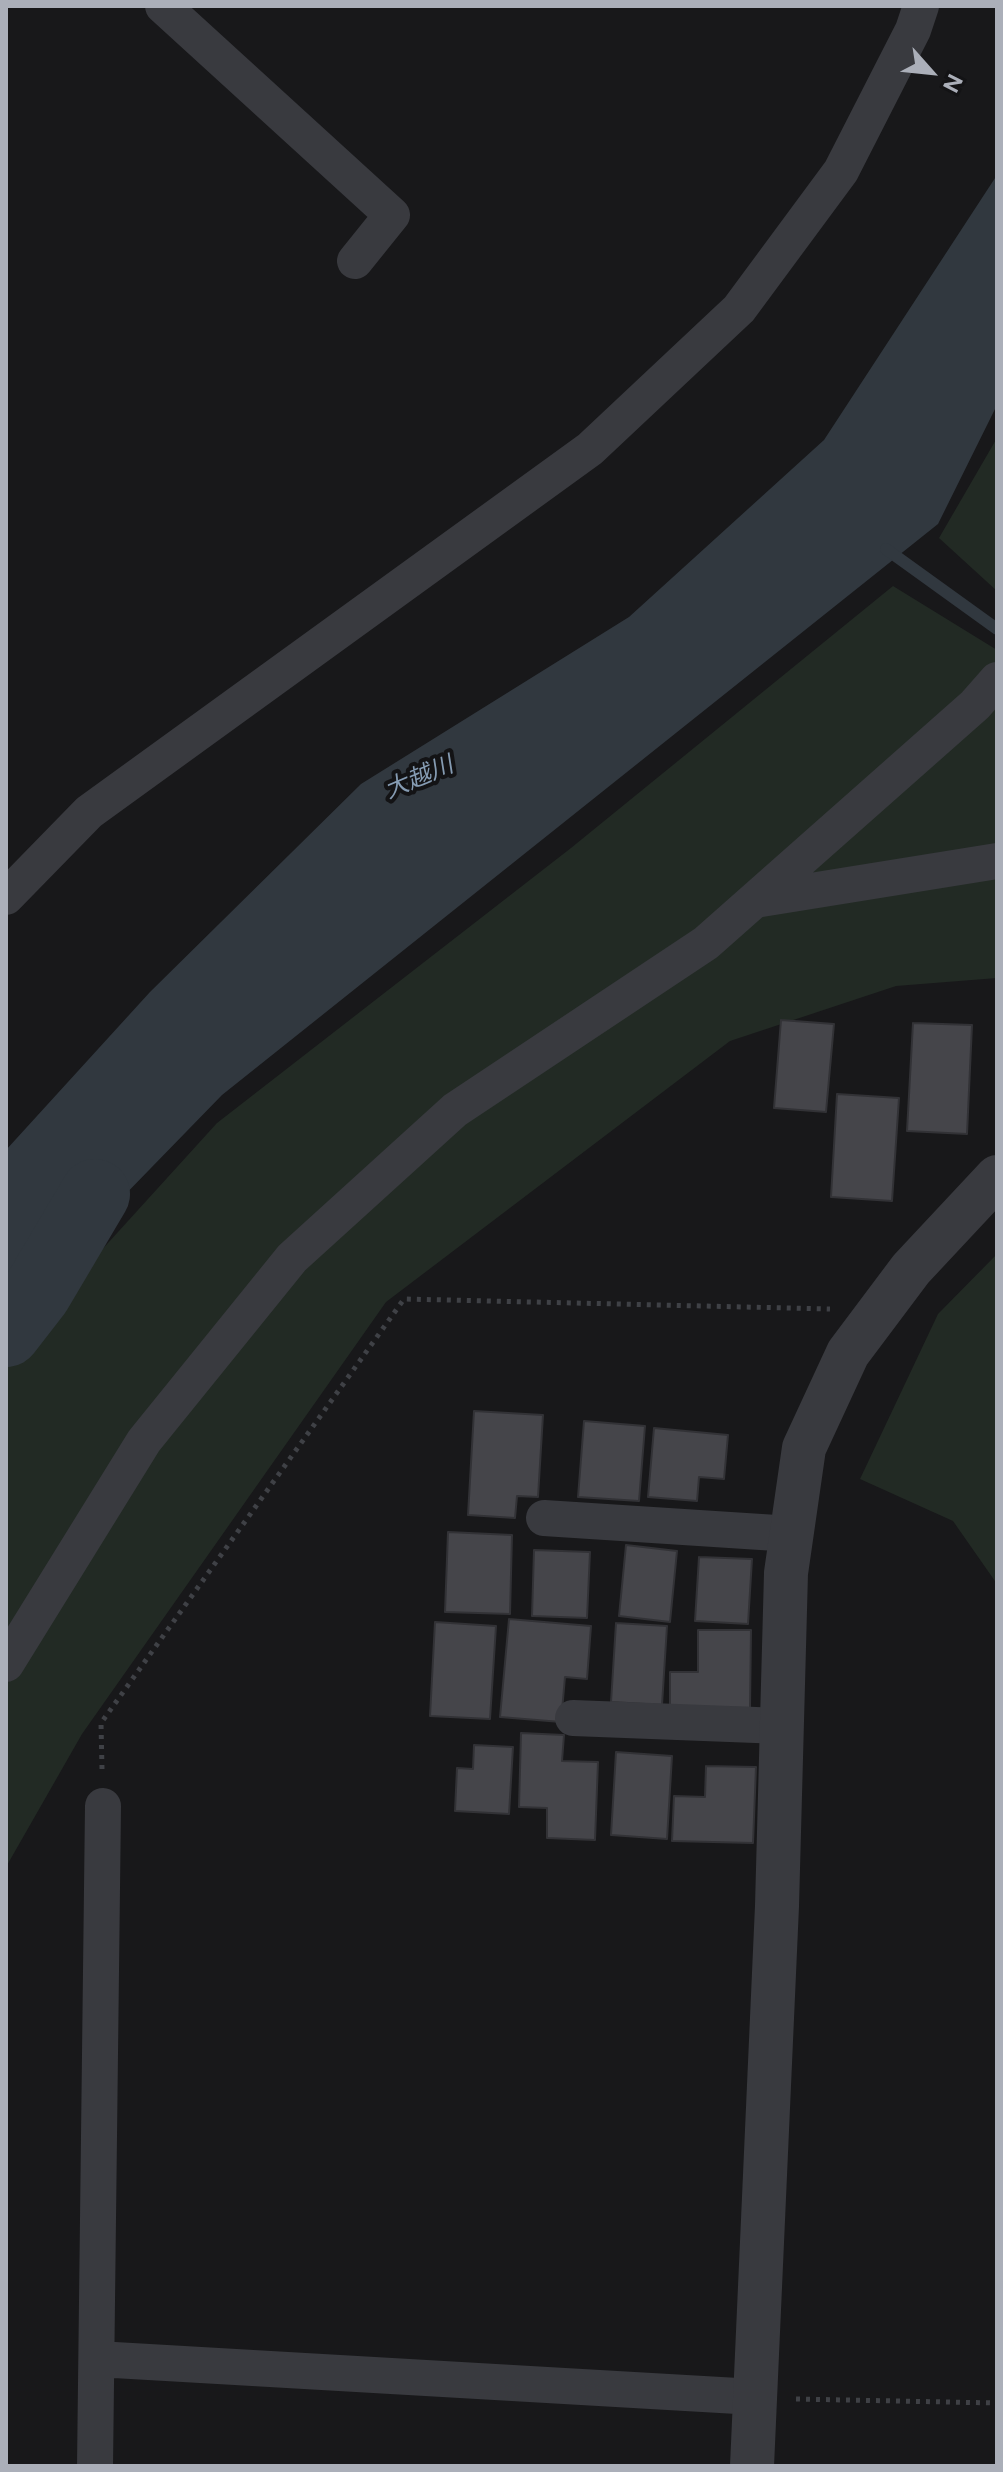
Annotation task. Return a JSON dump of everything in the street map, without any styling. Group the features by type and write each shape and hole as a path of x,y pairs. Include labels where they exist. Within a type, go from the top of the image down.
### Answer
{"street":[{"path":"163,6 392,215 355,261"},
{"path":"6,897 89,812 590,449 739,309 841,171 913,30 921,6"},
{"path":"6,1664 144,1441 292,1258 455,1110 706,943 975,705 997,680"},
{"path":"755,900 997,861"},
{"path":"752,2466 781,2403 782,1726 786,1573 804,1448 848,1353 911,1269 997,1177"},
{"path":"544,1518 792,1534"},
{"path":"573,1718 782,1726"},
{"path":"95,2466 103,1806"},
{"path":"97,2359 781,2403"}],"path":[{"path":"103,1806 101,1723 404,1299 880,1310"},
{"path":"781,2403 796,2383"},
{"path":"781,2403 997,2403"}],"shaded area":[{"path":"997,438 997,591 939,538"},
{"path":"893,586 997,650 997,978 896,986 730,1041 386,1302 82,1734 6,1867 6,1361 29,1330 217,1123 571,848"},
{"path":"997,1254 997,1584 953,1521 860,1479 938,1314"}],"water":[{"path":"997,175 997,405 938,524 222,1095 6,1317 6,1150 150,992 361,784 629,617 824,440"}],"building":[{"path":"781,1020 834,1024 826,1112 774,1108"},
{"path":"913,1023 972,1025 967,1134 907,1131"},
{"path":"837,1094 899,1098 892,1201 831,1197"},
{"path":"474,1411 543,1415 538,1497 517,1496 515,1518 468,1515"},
{"path":"584,1421 645,1426 639,1501 578,1497"},
{"path":"654,1428 728,1435 724,1479 699,1477 697,1501 648,1497"},
{"path":"448,1532 512,1535 510,1614 445,1612"},
{"path":"626,1545 677,1551 670,1622 619,1616"},
{"path":"534,1550 590,1552 587,1618 532,1616"},
{"path":"699,1557 752,1559 748,1624 695,1621"},
{"path":"509,1619 591,1626 587,1679 565,1677 561,1722 500,1717"},
{"path":"435,1622 496,1626 490,1719 430,1716"},
{"path":"616,1623 667,1626 662,1705 611,1702"},
{"path":"698,1630 751,1630 750,1708 670,1707 670,1672 698,1672"},
{"path":"521,1733 564,1735 562,1761 598,1762 595,1840 547,1838 547,1808 519,1807"},
{"path":"474,1745 513,1747 509,1814 455,1811 457,1768 473,1769"},
{"path":"616,1752 672,1756 667,1839 611,1835"},
{"path":"706,1766 756,1767 753,1843 672,1841 674,1796 705,1797"}],"waterway":[{"path":"886,549 997,629"},
{"name":"大越川","path":"6,1332 37,1292 95,1194"}]}
